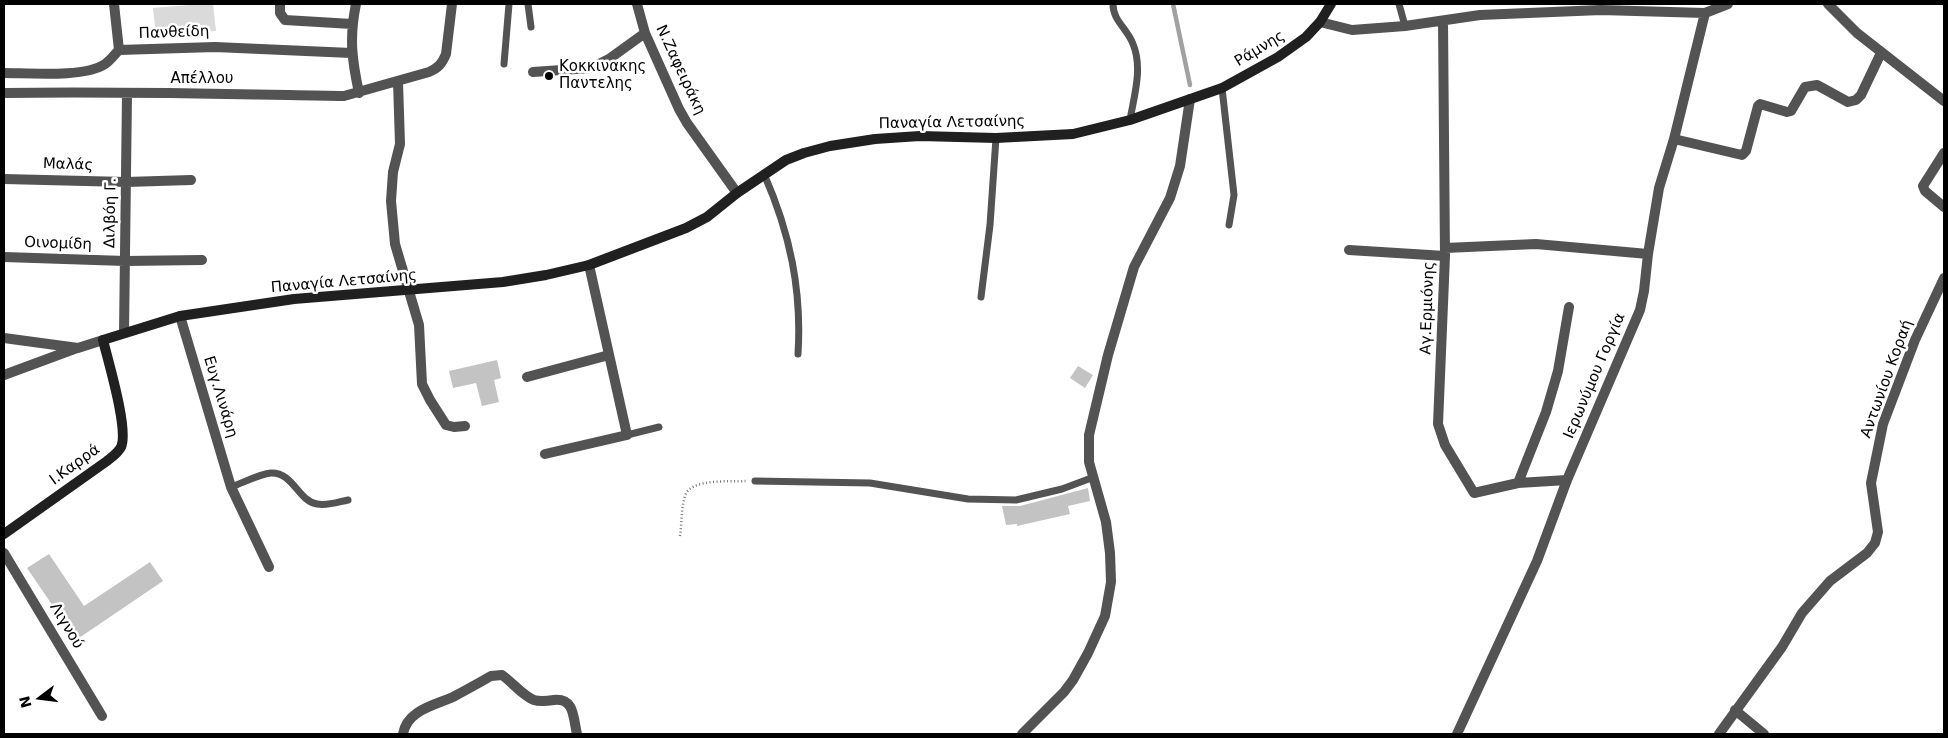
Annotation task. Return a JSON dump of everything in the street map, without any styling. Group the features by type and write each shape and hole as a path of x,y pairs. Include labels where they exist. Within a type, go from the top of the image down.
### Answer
{"main road":[{"name":"Ράμνης","path":"1190,99 1222,88 1288,51 1306,37 1320,22 1331,4"},
{"name":"Παναγία Λετσαίνης","path":"103,340 180,316 294,299 410,291 503,282 546,275 589,265 686,228 707,217 737,193 786,160 804,153 850,143 920,136 996,138 1073,134 1130,120 1190,99"},
{"name":"Ι.Καρρά","path":"4,534 107,461 120,447 123,438 122,422 103,340"}],"street":[{"path":"114,4 119,50"},
{"path":"280,4 280,13 285,20 293,22 352,24"},
{"path":"356,4 352,24 351,53 359,93"},
{"name":"Απέλλου","path":"4,93 224,93 344,96 398,82 438,68 446,54 452,4"},
{"name":"Ν.Ζαφειράκη","path":"637,4 645,33 687,123 737,193"},
{"path":"1320,22 1352,30 1405,26 1480,15 1670,8 1705,13 1728,4"},
{"path":"1828,4 1857,34 1944,100"},
{"name":"Ιερωνύμου Γοργία","path":"1457,734 1537,561 1567,480 1640,310 1659,188 1674,139 1705,13"},
{"name":"Αγ.Ερμιόνης","path":"1443,21 1445,252 1438,424 1445,445 1474,493 1518,483 1567,480"},
{"path":"532,72 591,68 609,60 645,33"},
{"name":"Πανθείδη","path":"4,74 66,73 93,70 105,64 119,50 215,47 351,53"},
{"path":"1674,139 1742,155 1746,151 1760,104 1787,112 1791,111 1805,87 1813,84 1817,84 1848,102 1856,100 1861,95 1881,53"},
{"path":"398,82 400,144 393,172 391,201 395,244 419,325 422,384 446,425 454,427 465,426"},
{"name":"Διλβόη Γ.","path":"124,333 127,94"},
{"path":"1022,734 1064,692 1073,680 1105,616 1112,573 1106,522 1088,453 1088,435 1108,355 1134,267 1170,198 1180,166 1190,99"},
{"path":"1944,154 1923,186 1925,191 1944,207"},
{"name":"Μαλάς","path":"4,179 126,182 191,180"},
{"path":"1349,250 1445,252 1536,244 1648,254"},
{"name":"Οινομίδη","path":"4,257 125,261 202,260"},
{"path":"545,454 627,435 589,265"},
{"name":"Αντωνίου Κοραή","path":"1719,734 1782,647 1802,614 1830,581 1867,553 1875,543 1878,532 1870,483 1883,424 1915,340 1944,278"},
{"path":"1518,483 1546,412 1558,371 1568,307"},
{"name":"Ευγ.Λινάρη","path":"180,316 231,487 269,567"},
{"path":"4,338 78,348"},
{"path":"4,375 103,340"},
{"path":"527,377 610,355"},
{"name":"Λιγνού","path":"4,553 102,716"},
{"path":"403,734 408,722 418,712 453,697 491,676 502,675 530,698 537,701 566,701 570,706 577,734"},
{"path":"1735,710 1764,734"}],"lane":[{"path":"504,64 509,4"},
{"path":"528,4 531,27"},
{"path":"1113,4 1113,13 1130,36 1136,52 1137,78 1130,120"},
{"path":"1399,4 1405,26"},
{"path":"1222,88 1234,195 1229,225"},
{"path":"981,298 990,225 996,138"},
{"path":"764,174 775,200 790,250 800,323 798,354"},
{"path":"627,435 659,427"},
{"path":"231,487 274,473 286,477 306,499 315,504 325,505 348,500"},
{"path":"755,481 870,483 968,499 1016,500 1046,493 1094,477"}],"path":[{"path":"680,536 685,495 690,488 700,484 755,481"}],"shaded area":[{"path":"213,4 216,31 156,36 153,8"}],"building":[{"path":"497,360 501,378 494,380 499,402 482,406 476,383 453,388 449,371"},
{"path":"1078,366 1093,375 1085,388 1070,378"},
{"path":"1088,488 1090,501 1068,506 1070,514 1017,526 1017,524 1006,525 1002,506 1020,506"},
{"path":"49,554 84,606 150,562 163,581 76,640 27,568"}],"waterway":[{"path":"1173,4 1190,85"}],"place":[{"name":"Κοκκινακης Παντελης","path":"549,76"}]}
